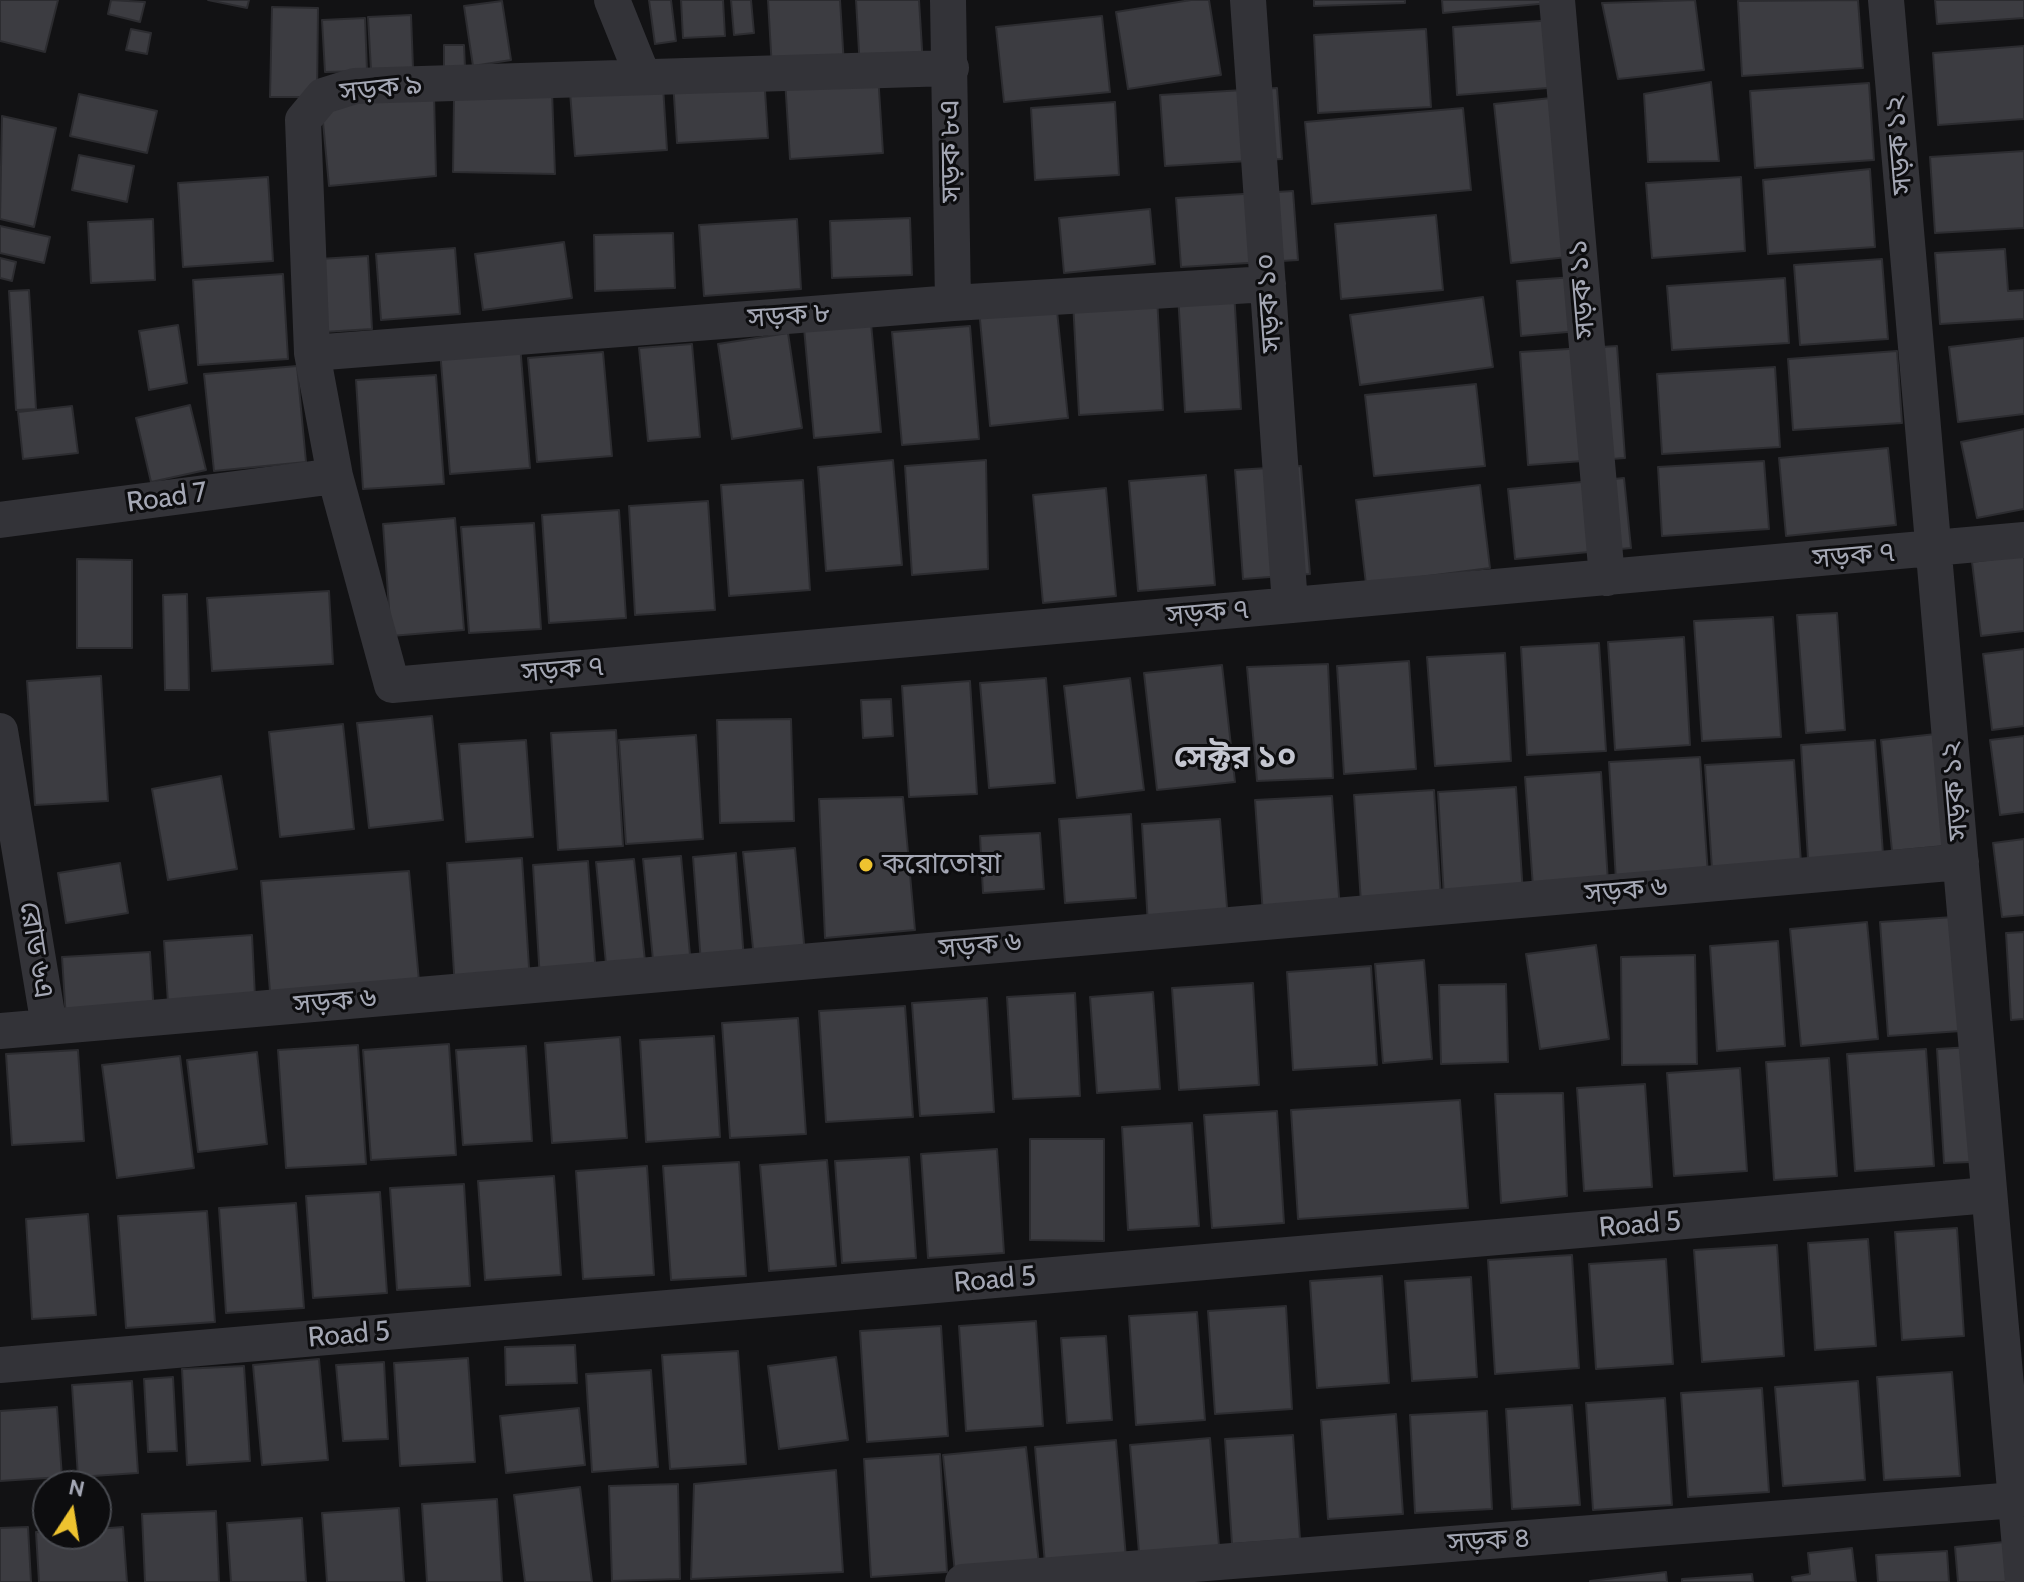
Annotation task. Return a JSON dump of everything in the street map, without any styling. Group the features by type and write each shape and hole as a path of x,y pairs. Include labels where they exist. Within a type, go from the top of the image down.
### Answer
{"street":[{"path":"612,0 643,77"},
{"name":"সড়ক ৮এ","path":"948,0 953,303"},
{"name":"সড়ক ১০","path":"1248,0 1290,605"},
{"name":"সড়ক ১১","path":"1557,0 1607,578"},
{"name":"সড়ক ১২","path":"1886,0 2023,1582"},
{"name":"সড়ক ৯","path":"392,685 335,476 312,353 303,120 323,96 355,86 951,68"},
{"name":"সড়ক ৮","path":"312,353 953,303 1268,284"},
{"name":"Road 7","path":"0,520 335,476"},
{"name":"সড়ক ৭","path":"392,685 2024,540"},
{"name":"রোড ৬এ","path":"0,731 49,1026"},
{"name":"সড়ক ৬","path":"0,1031 1961,862"},
{"name":"Road 5","path":"0,1365 1989,1195"},
{"name":"সড়ক ৪","path":"963,1582 2016,1500"}],"building":[{"path":"0,0 58,0 45,52 0,41"},
{"path":"111,0 145,2 140,22 108,14"},
{"path":"208,0 249,0 247,8"},
{"path":"649,0 671,0 676,41 655,44"},
{"path":"681,0 723,0 725,36 683,38"},
{"path":"731,0 751,0 754,33 734,35"},
{"path":"768,0 840,0 844,65 772,69"},
{"path":"856,0 919,0 923,65 860,69"},
{"path":"1209,0 1221,75 1128,89 1116,12"},
{"path":"1314,0 1405,0 1405,3 1314,6"},
{"path":"1442,0 1560,0 1560,2 1443,13"},
{"path":"1695,0 1704,70 1618,79 1602,3"},
{"path":"1858,0 1863,68 1742,76 1738,1"},
{"path":"1935,0 2024,0 2024,18 1937,24"},
{"path":"502,1 511,60 473,66 464,6"},
{"path":"272,7 318,8 317,97 270,97"},
{"path":"411,15 413,68 371,70 368,17"},
{"path":"1102,16 1110,92 1004,102 996,27"},
{"path":"365,18 367,71 325,72 322,20"},
{"path":"1569,19 1574,86 1457,95 1453,27"},
{"path":"131,29 151,33 147,54 126,50"},
{"path":"1426,29 1431,107 1318,113 1314,35"},
{"path":"444,45 464,45 465,68 444,68"},
{"path":"2024,46 2024,119 1938,125 1933,53"},
{"path":"878,74 883,153 790,159 785,79"},
{"path":"764,75 768,138 677,143 673,81"},
{"path":"1711,82 1719,161 1648,162 1644,94"},
{"path":"1869,83 1874,160 1755,168 1750,91"},
{"path":"663,86 667,150 575,156 570,92"},
{"path":"1277,88 1282,159 1165,166 1160,95"},
{"path":"552,91 555,174 453,172 454,98"},
{"path":"79,94 157,111 147,153 70,136"},
{"path":"434,94 436,176 329,186 321,101"},
{"path":"1551,98 1568,257 1511,263 1494,104"},
{"path":"1115,102 1119,175 1035,180 1031,108"},
{"path":"1463,108 1471,190 1312,204 1305,122"},
{"path":"2,116 56,128 34,227 0,219"},
{"path":"2024,151 2024,228 1935,233 1930,157"},
{"path":"79,155 134,166 127,202 72,190"},
{"path":"1870,169 1875,247 1768,254 1763,180"},
{"path":"268,177 273,261 183,267 178,183"},
{"path":"1741,177 1745,251 1652,258 1646,183"},
{"path":"1293,191 1298,260 1181,267 1176,198"},
{"path":"1150,209 1155,264 1064,273 1059,218"},
{"path":"1436,215 1443,290 1341,299 1335,224"},
{"path":"910,218 912,275 832,278 830,221"},
{"path":"153,219 155,280 91,283 88,222"},
{"path":"797,219 801,289 704,296 699,225"},
{"path":"0,226 50,237 44,263 0,253"},
{"path":"673,233 675,288 595,291 594,235"},
{"path":"564,242 572,298 483,310 475,254"},
{"path":"455,248 460,314 381,320 376,254"},
{"path":"2005,249 2008,291 2024,290 2024,319 1940,324 1935,253"},
{"path":"368,256 372,329 324,332 319,259"},
{"path":"0,258 16,262 12,281 0,278"},
{"path":"1882,259 1888,339 1800,345 1794,265"},
{"path":"283,274 288,359 198,365 193,280"},
{"path":"1574,277 1579,331 1521,336 1517,281"},
{"path":"1785,278 1789,343 1672,350 1667,286"},
{"path":"29,290 36,409 16,410 9,291"},
{"path":"1234,291 1241,409 1185,412 1178,294"},
{"path":"1157,296 1163,410 1079,415 1073,301"},
{"path":"1483,297 1493,367 1360,385 1350,315"},
{"path":"1056,301 1068,418 990,426 979,309"},
{"path":"871,323 881,432 814,438 804,328"},
{"path":"178,325 187,383 149,390 139,331"},
{"path":"970,326 979,439 902,445 892,332"},
{"path":"788,333 802,428 732,439 718,344"},
{"path":"2024,338 2024,414 1958,422 1949,347"},
{"path":"520,344 530,468 450,474 440,350"},
{"path":"692,344 700,437 648,441 639,348"},
{"path":"1617,346 1625,458 1528,465 1520,352"},
{"path":"1897,351 1902,423 1793,430 1788,359"},
{"path":"603,352 612,456 537,462 528,358"},
{"path":"297,366 306,462 214,471 204,374"},
{"path":"1775,367 1780,447 1662,454 1657,374"},
{"path":"436,375 444,484 363,489 356,380"},
{"path":"1476,384 1485,466 1374,476 1365,395"},
{"path":"190,405 206,470 151,482 136,418"},
{"path":"72,406 78,453 23,459 18,412"},
{"path":"2024,429 2024,509 1977,518 1961,442"},
{"path":"1888,448 1896,525 1786,536 1779,458"},
{"path":"893,460 902,565 826,571 818,467"},
{"path":"986,460 988,569 912,575 905,466"},
{"path":"1764,461 1769,529 1662,536 1658,467"},
{"path":"1301,466 1310,574 1243,579 1235,470"},
{"path":"1206,475 1215,585 1138,591 1129,481"},
{"path":"1624,478 1631,548 1515,559 1508,489"},
{"path":"803,480 810,590 729,596 721,485"},
{"path":"1480,485 1490,568 1366,584 1356,500"},
{"path":"1106,488 1116,596 1043,603 1033,495"},
{"path":"708,501 715,610 635,615 629,506"},
{"path":"619,510 626,618 549,623 542,515"},
{"path":"455,518 464,630 391,636 383,524"},
{"path":"534,523 541,629 469,633 461,527"},
{"path":"2024,555 2024,631 1981,636 1972,562"},
{"path":"77,559 132,560 132,648 77,648"},
{"path":"329,591 333,664 212,671 207,598"},
{"path":"187,594 189,690 165,690 163,595"},
{"path":"1837,613 1845,730 1806,733 1797,615"},
{"path":"1773,617 1781,737 1702,741 1694,621"},
{"path":"1684,637 1690,745 1615,750 1608,642"},
{"path":"1599,643 1606,751 1527,755 1521,647"},
{"path":"2024,649 2024,726 1992,730 1983,654"},
{"path":"1505,653 1511,761 1435,766 1427,657"},
{"path":"1409,661 1416,769 1344,774 1337,666"},
{"path":"1328,664 1333,778 1257,781 1247,667"},
{"path":"1222,665 1235,782 1157,790 1144,673"},
{"path":"101,676 108,801 35,805 27,681"},
{"path":"1046,678 1055,783 989,788 980,683"},
{"path":"1130,678 1144,790 1077,798 1064,686"},
{"path":"970,681 977,794 909,797 902,686"},
{"path":"891,699 893,736 863,738 861,700"},
{"path":"432,716 443,820 369,828 357,723"},
{"path":"791,719 794,821 720,823 717,720"},
{"path":"343,724 354,829 280,837 269,732"},
{"path":"616,730 623,846 558,850 551,733"},
{"path":"1954,732 1965,844 1892,851 1881,740"},
{"path":"696,735 703,839 626,844 619,740"},
{"path":"2024,736 2024,812 2000,815 1990,740"},
{"path":"526,740 533,837 466,842 459,744"},
{"path":"1875,740 1883,854 1808,859 1801,745"},
{"path":"1700,757 1708,875 1616,881 1609,762"},
{"path":"1794,760 1801,863 1712,869 1705,765"},
{"path":"1601,772 1608,882 1533,887 1525,777"},
{"path":"221,776 237,869 168,880 152,789"},
{"path":"1516,787 1523,894 1444,898 1438,792"},
{"path":"1434,790 1441,898 1361,903 1354,795"},
{"path":"1332,796 1340,911 1263,915 1255,800"},
{"name":"করোতোয়া","path":"903,797 915,930 825,938 819,799"},
{"path":"1131,814 1136,898 1065,903 1059,819"},
{"path":"1220,819 1228,920 1148,925 1142,824"},
{"path":"1040,833 1044,889 983,893 980,836"},
{"path":"2024,839 2024,915 2002,917 1993,843"},
{"path":"795,848 805,954 754,958 743,852"},
{"path":"736,853 744,960 701,963 693,857"},
{"path":"681,856 691,966 654,970 643,859"},
{"path":"522,858 530,983 455,988 447,863"},
{"path":"634,859 646,970 607,974 596,862"},
{"path":"588,861 596,976 540,980 533,865"},
{"path":"120,863 128,913 66,923 58,873"},
{"path":"409,871 420,992 271,1004 261,881"},
{"path":"1968,916 1976,1030 1888,1036 1880,922"},
{"path":"1867,922 1878,1039 1801,1046 1790,929"},
{"path":"2024,932 2024,1019 2011,1020 2006,933"},
{"path":"252,935 255,997 168,1003 164,941"},
{"path":"1778,941 1785,1046 1717,1051 1710,946"},
{"path":"1596,945 1609,1039 1540,1049 1526,954"},
{"path":"150,952 154,1014 66,1019 62,957"},
{"path":"1695,955 1697,1064 1622,1065 1621,957"},
{"path":"1424,960 1432,1059 1383,1063 1375,964"},
{"path":"1371,966 1377,1065 1293,1070 1287,972"},
{"path":"1253,983 1259,1085 1179,1090 1172,988"},
{"path":"1506,984 1508,1062 1441,1064 1439,985"},
{"path":"1153,992 1160,1089 1097,1093 1090,997"},
{"path":"1075,993 1080,1096 1013,1099 1007,997"},
{"path":"987,998 994,1112 920,1116 912,1003"},
{"path":"905,1006 913,1117 826,1122 819,1011"},
{"path":"798,1018 806,1134 730,1138 722,1023"},
{"path":"714,1036 720,1137 646,1142 640,1040"},
{"path":"620,1037 627,1138 552,1143 545,1043"},
{"path":"449,1044 456,1155 371,1160 363,1050"},
{"path":"358,1045 366,1164 286,1168 278,1050"},
{"path":"526,1046 532,1141 463,1145 456,1050"},
{"path":"1990,1046 1997,1161 1944,1163 1937,1049"},
{"path":"1926,1049 1934,1166 1855,1171 1847,1054"},
{"path":"78,1050 84,1141 12,1145 6,1054"},
{"path":"257,1052 267,1144 198,1152 187,1060"},
{"path":"180,1056 194,1168 117,1178 102,1065"},
{"path":"1829,1058 1837,1176 1774,1180 1766,1062"},
{"path":"1740,1068 1747,1171 1674,1176 1667,1073"},
{"path":"1645,1084 1652,1187 1584,1191 1577,1088"},
{"path":"1563,1093 1567,1196 1501,1203 1495,1094"},
{"path":"1460,1100 1468,1208 1298,1219 1291,1110"},
{"path":"1277,1111 1284,1223 1212,1228 1204,1115"},
{"path":"1192,1123 1199,1226 1128,1230 1122,1127"},
{"path":"1030,1139 1104,1139 1104,1241 1030,1240"},
{"path":"997,1149 1004,1253 928,1258 921,1154"},
{"path":"909,1157 916,1258 842,1263 835,1161"},
{"path":"827,1160 836,1266 769,1271 760,1165"},
{"path":"739,1162 746,1276 671,1280 663,1166"},
{"path":"647,1166 654,1275 583,1279 576,1171"},
{"path":"554,1176 561,1275 485,1280 478,1181"},
{"path":"464,1184 470,1286 397,1290 390,1188"},
{"path":"380,1192 387,1293 313,1298 306,1196"},
{"path":"296,1203 304,1308 226,1313 219,1208"},
{"path":"207,1211 215,1322 126,1328 118,1216"},
{"path":"88,1214 96,1315 32,1319 26,1219"},
{"path":"1957,1228 1964,1336 1902,1340 1895,1232"},
{"path":"1868,1239 1876,1346 1815,1350 1808,1243"},
{"path":"1777,1245 1784,1356 1702,1362 1694,1250"},
{"path":"1572,1255 1579,1368 1495,1374 1488,1260"},
{"path":"1666,1259 1673,1364 1596,1369 1589,1264"},
{"path":"1382,1276 1389,1383 1317,1388 1310,1281"},
{"path":"1471,1277 1477,1377 1412,1381 1405,1281"},
{"path":"1286,1306 1292,1409 1215,1414 1208,1311"},
{"path":"1197,1312 1205,1420 1136,1425 1129,1316"},
{"path":"1036,1321 1043,1426 966,1431 959,1326"},
{"path":"941,1326 948,1436 867,1442 860,1331"},
{"path":"1106,1336 1112,1420 1067,1423 1061,1338"},
{"path":"575,1345 577,1383 506,1385 505,1347"},
{"path":"738,1351 746,1464 670,1469 662,1355"},
{"path":"836,1357 848,1440 779,1449 768,1366"},
{"path":"468,1358 475,1462 400,1466 394,1363"},
{"path":"319,1359 328,1460 262,1465 253,1365"},
{"path":"384,1362 388,1439 343,1441 336,1365"},
{"path":"244,1366 250,1461 187,1465 182,1369"},
{"path":"651,1370 658,1467 592,1472 586,1374"},
{"path":"1952,1372 1960,1476 1884,1480 1877,1377"},
{"path":"173,1377 177,1451 148,1452 144,1379"},
{"path":"132,1381 138,1473 112,1475 112,1470 78,1470 72,1385"},
{"path":"1858,1381 1865,1480 1783,1486 1775,1387"},
{"path":"1762,1388 1769,1492 1688,1497 1681,1393"},
{"path":"1665,1398 1672,1505 1593,1510 1586,1403"},
{"path":"1572,1405 1580,1505 1512,1509 1506,1409"},
{"path":"57,1407 62,1470 32,1470 32,1479 0,1481 0,1411"},
{"path":"579,1408 585,1465 506,1473 500,1416"},
{"path":"1487,1411 1492,1509 1415,1513 1410,1415"},
{"path":"1396,1414 1403,1514 1328,1519 1321,1420"},
{"path":"1293,1435 1300,1539 1232,1544 1225,1439"},
{"path":"1210,1438 1219,1546 1139,1553 1130,1445"},
{"path":"1116,1440 1126,1558 1045,1564 1035,1447"},
{"path":"1026,1447 1039,1564 955,1573 943,1455"},
{"path":"940,1454 947,1572 871,1577 864,1459"},
{"path":"836,1470 843,1572 691,1579 694,1484"},
{"path":"678,1484 680,1579 612,1581 609,1486"},
{"path":"580,1487 592,1582 525,1582 514,1495"},
{"path":"497,1499 502,1582 427,1582 422,1504"},
{"path":"399,1508 404,1582 327,1582 322,1513"},
{"path":"216,1511 219,1582 145,1582 142,1514"},
{"path":"302,1518 306,1582 231,1582 227,1523"},
{"path":"28,1527 31,1582 0,1582 0,1528"},
{"path":"123,1527 127,1582 39,1582 37,1550 112,1550 112,1528"},
{"path":"2024,1540 2024,1582 1958,1582 1955,1547"},
{"path":"1852,1548 1856,1582 1793,1582 1792,1577 1810,1574 1808,1553"},
{"path":"1947,1551 1949,1582 1878,1582 1876,1555"},
{"path":"1666,1572 1667,1582 1590,1582 1590,1581"},
{"path":"1752,1574 1753,1582 1682,1582 1682,1579"}],"place":[{"name":"করোতোয়া","path":"866,865"}],"district":[{"name":"সেক্টর ১০","path":"1235,758"}]}
